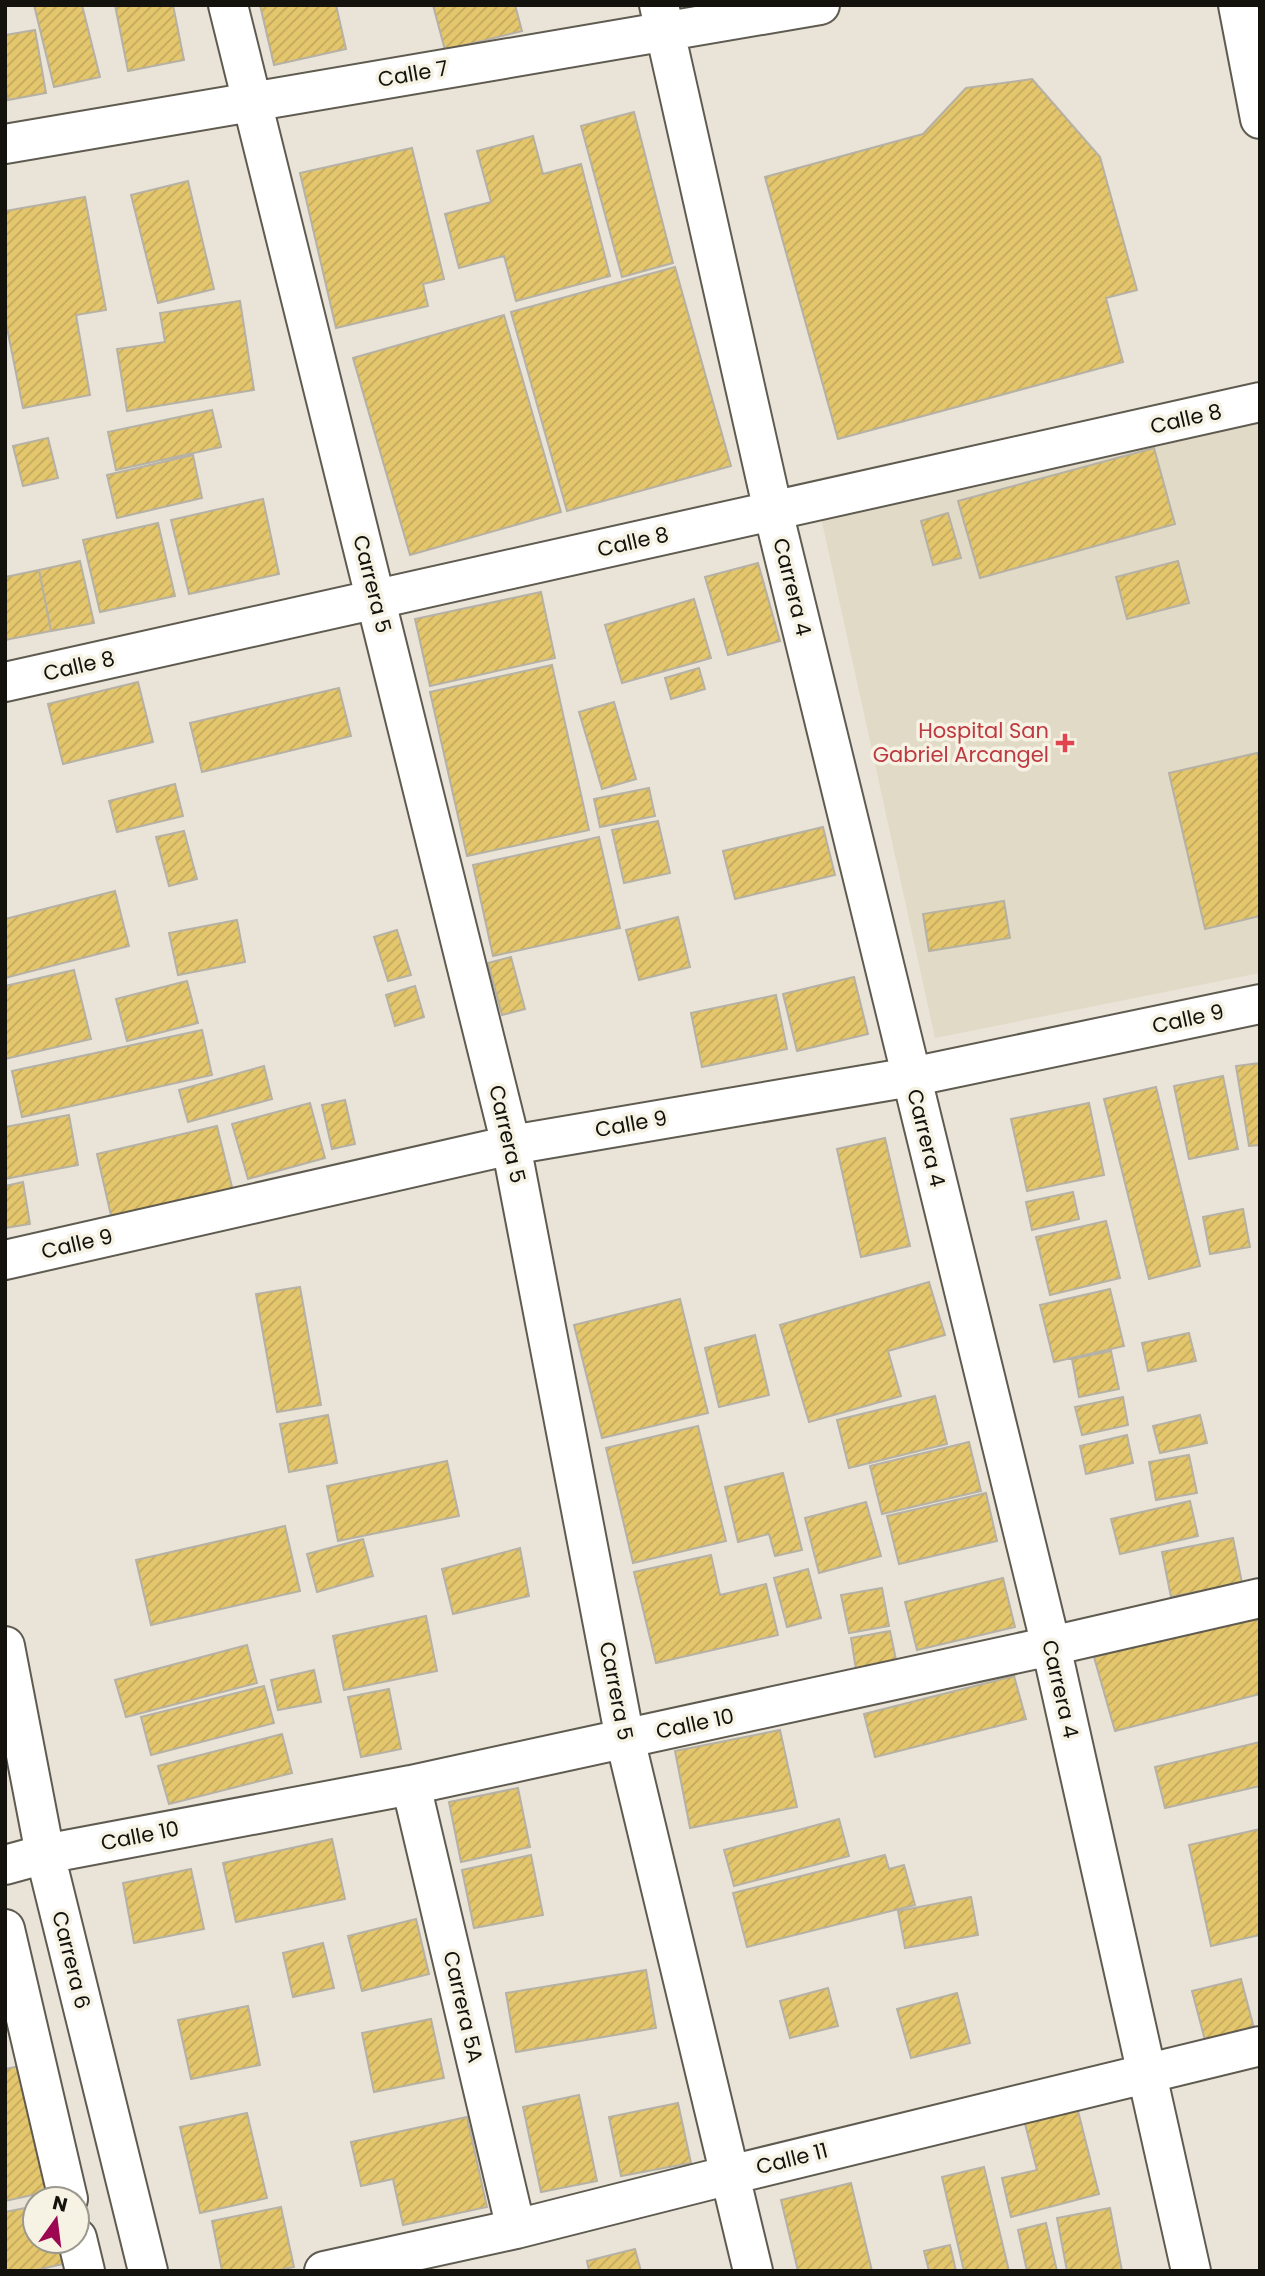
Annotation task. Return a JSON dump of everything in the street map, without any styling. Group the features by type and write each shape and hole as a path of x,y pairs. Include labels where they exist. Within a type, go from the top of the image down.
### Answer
{"street":[{"name":"Carrera 5","path":"228,5 510,1145 625,1739 753,2271"},
{"name":"Calle 7","path":"5,144 251,102 662,18 820,5"},
{"path":"1238,5 1260,119"},
{"name":"Carrera 4","path":"662,18 773,511 1051,1646 1191,2271"},
{"name":"Calle 8","path":"5,682 1260,402"},
{"name":"Calle 9","path":"5,1260 510,1145 911,1077 1260,1004"},
{"name":"Calle 10","path":"5,1865 45,1854 411,1785 1260,1598"},
{"name":"Carrera 6","path":"5,1646 45,1854 148,2271"},
{"name":"Carrera 5A","path":"411,1785 516,2229"},
{"path":"5,1928 65,2185"},
{"name":"Calle 11","path":"324,2271 516,2229 1260,2046"}],"shaded area":[{"name":"Hospital San Gabriel Arcangel","path":"1260,419 1260,973 935,1038 820,513"}],"building":[{"path":"34,5 82,5 100,77 54,87"},
{"path":"115,5 173,5 184,60 128,71"},
{"path":"260,5 336,5 346,49 274,65"},
{"path":"433,5 515,5 522,31 445,50"},
{"path":"35,30 46,93 8,100 5,85 5,35"},
{"path":"1032,79 1100,157 1137,290 1106,298 1123,362 838,439 765,177 923,134 966,88"},
{"path":"634,112 673,263 622,277 581,126"},
{"path":"533,136 543,174 581,164 610,276 516,301 504,256 459,268 445,214 491,202 477,151"},
{"path":"412,148 444,279 423,284 428,306 336,328 300,173"},
{"path":"188,181 214,289 158,303 131,195"},
{"path":"85,197 106,310 76,315 90,395 23,408 5,318 5,211"},
{"path":"675,267 731,466 567,511 511,312"},
{"path":"240,301 254,390 127,411 117,349 165,342 160,313"},
{"path":"504,315 561,512 410,555 353,358"},
{"path":"212,410 221,447 116,470 108,432"},
{"path":"48,438 58,478 23,486 13,446"},
{"path":"1154,448 1175,524 980,578 958,501"},
{"path":"193,455 202,498 117,518 107,475"},
{"path":"263,499 279,574 189,594 171,520"},
{"path":"948,513 961,558 933,565 921,521"},
{"path":"158,523 175,596 100,612 83,540"},
{"path":"80,561 94,623 51,631 39,570"},
{"path":"1178,561 1189,603 1127,619 1116,577"},
{"path":"758,563 780,641 728,655 705,577"},
{"path":"39,570 51,631 5,640 5,577"},
{"path":"541,592 555,658 430,686 415,619"},
{"path":"694,599 711,658 622,683 605,625"},
{"path":"552,665 589,830 467,856 430,692"},
{"path":"699,668 705,689 671,699 665,678"},
{"path":"138,682 153,742 63,764 48,704"},
{"path":"339,688 351,736 202,772 190,723"},
{"path":"614,702 636,779 602,789 579,712"},
{"path":"1257,753 1260,763 1260,916 1205,929 1169,773"},
{"path":"175,784 183,816 117,832 109,801"},
{"path":"649,788 655,816 600,827 594,799"},
{"path":"658,821 670,873 624,883 612,830"},
{"path":"823,827 835,875 735,899 723,851"},
{"path":"184,831 197,879 169,886 156,837"},
{"path":"599,837 620,928 493,956 473,865"},
{"path":"115,891 129,946 5,978 5,919"},
{"path":"1004,901 1010,938 929,951 923,914"},
{"path":"678,917 690,967 639,980 626,930"},
{"path":"237,920 245,962 178,975 169,933"},
{"path":"397,930 411,975 388,981 374,937"},
{"path":"511,957 525,1009 502,1015 488,963"},
{"path":"74,970 91,1039 5,1059 5,986"},
{"path":"854,977 868,1034 797,1051 783,994"},
{"path":"187,981 198,1023 127,1041 116,999"},
{"path":"415,986 424,1017 395,1026 386,995"},
{"path":"776,995 787,1049 702,1067 691,1013"},
{"path":"202,1030 212,1075 22,1117 12,1071"},
{"path":"1260,1063 1260,1145 1249,1146 1236,1066"},
{"path":"264,1066 272,1099 188,1122 179,1090"},
{"path":"1223,1076 1238,1149 1189,1159 1174,1086"},
{"path":"1156,1087 1200,1266 1149,1279 1104,1099"},
{"path":"345,1100 355,1144 332,1149 322,1105"},
{"path":"310,1103 325,1158 248,1179 232,1124"},
{"path":"1089,1103 1104,1175 1027,1191 1011,1119"},
{"path":"69,1115 78,1165 5,1179 5,1127"},
{"path":"217,1126 233,1191 112,1220 97,1154"},
{"path":"885,1138 910,1246 861,1257 837,1149"},
{"path":"23,1182 30,1224 5,1228 5,1186"},
{"path":"1073,1192 1079,1219 1032,1230 1026,1202"},
{"path":"1243,1209 1250,1247 1210,1254 1203,1217"},
{"path":"1106,1221 1120,1278 1050,1295 1036,1237"},
{"path":"929,1282 945,1335 888,1351 901,1396 809,1422 780,1325"},
{"path":"300,1287 321,1405 277,1412 256,1294"},
{"path":"1110,1289 1124,1346 1054,1362 1040,1305"},
{"path":"680,1299 708,1413 602,1438 574,1325"},
{"path":"1189,1333 1196,1361 1148,1371 1142,1343"},
{"path":"755,1335 769,1395 719,1407 705,1348"},
{"path":"1111,1351 1119,1389 1079,1397 1072,1359"},
{"path":"935,1396 947,1444 849,1468 837,1420"},
{"path":"1123,1397 1128,1425 1082,1435 1075,1407"},
{"path":"328,1415 337,1463 289,1472 280,1424"},
{"path":"1200,1415 1207,1443 1160,1453 1153,1426"},
{"path":"698,1426 726,1541 633,1563 606,1448"},
{"path":"1127,1435 1133,1463 1086,1474 1080,1446"},
{"path":"969,1442 981,1491 882,1514 870,1466"},
{"path":"1189,1455 1197,1493 1156,1500 1149,1462"},
{"path":"447,1461 459,1516 338,1541 327,1486"},
{"path":"783,1473 802,1550 775,1556 769,1534 738,1542 725,1487"},
{"path":"986,1493 997,1541 899,1564 887,1516"},
{"path":"1190,1501 1198,1536 1120,1554 1111,1519"},
{"path":"866,1502 881,1556 819,1573 805,1518"},
{"path":"285,1526 300,1591 151,1625 136,1560"},
{"path":"1233,1538 1242,1583 1171,1597 1162,1552"},
{"path":"363,1539 373,1576 317,1592 307,1554"},
{"path":"520,1548 529,1596 453,1614 442,1569"},
{"path":"711,1555 720,1595 766,1584 778,1635 656,1663 634,1572"},
{"path":"808,1569 821,1618 787,1627 774,1578"},
{"path":"1003,1578 1015,1627 917,1650 905,1602"},
{"path":"882,1588 889,1626 849,1633 841,1595"},
{"path":"1260,1614 1260,1694 1115,1731 1094,1657"},
{"path":"426,1616 437,1671 344,1690 333,1636"},
{"path":"890,1631 898,1669 857,1676 851,1638"},
{"path":"247,1645 257,1683 126,1717 115,1680"},
{"path":"314,1670 321,1702 278,1710 271,1680"},
{"path":"1014,1676 1026,1719 875,1757 864,1714"},
{"path":"264,1686 274,1723 151,1755 141,1717"},
{"path":"389,1689 401,1749 361,1757 348,1697"},
{"path":"780,1730 797,1807 690,1828 675,1751"},
{"path":"282,1734 292,1773 169,1804 158,1766"},
{"path":"1260,1742 1260,1786 1165,1808 1155,1767"},
{"path":"518,1788 530,1847 461,1862 449,1802"},
{"path":"839,1819 849,1856 734,1886 724,1850"},
{"path":"1260,1829 1260,1935 1211,1946 1189,1845"},
{"path":"332,1839 345,1899 236,1922 223,1863"},
{"path":"531,1855 543,1915 474,1928 462,1870"},
{"path":"885,1855 889,1869 904,1865 915,1905 747,1947 733,1893"},
{"path":"191,1869 204,1929 134,1943 123,1883"},
{"path":"971,1897 978,1935 905,1948 898,1911"},
{"path":"416,1919 429,1974 362,1991 348,1936"},
{"path":"323,1943 334,1988 293,1997 283,1953"},
{"path":"646,1970 656,2028 516,2052 506,1993"},
{"path":"1241,1979 1255,2032 1206,2044 1192,1991"},
{"path":"828,1988 838,2026 790,2038 780,2001"},
{"path":"957,1993 970,2043 911,2058 897,2009"},
{"path":"248,2006 260,2065 191,2079 178,2020"},
{"path":"431,2019 444,2078 374,2092 362,2033"},
{"path":"34,2063 59,2185 21,2185 21,2198 5,2201 5,2069"},
{"path":"579,2095 597,2181 541,2192 523,2107"},
{"path":"678,2103 691,2163 621,2176 609,2117"},
{"path":"1077,2107 1099,2194 1011,2217 1002,2178 1037,2170 1024,2120"},
{"path":"247,2113 267,2198 200,2213 180,2127"},
{"path":"467,2117 487,2207 403,2225 393,2179 361,2186 351,2142"},
{"path":"984,2167 1009,2271 964,2271 942,2177"},
{"path":"851,2183 872,2271 798,2271 781,2200"},
{"path":"281,2207 294,2267 274,2271 222,2271 212,2221"},
{"path":"1110,2208 1122,2271 1067,2271 1057,2218"},
{"path":"21,2209 21,2255 70,2255 72,2262 32,2271 5,2271 5,2212"},
{"path":"1046,2223 1057,2271 1027,2271 1018,2230"},
{"path":"950,2245 956,2271 929,2271 924,2251"},
{"path":"635,2249 641,2271 589,2271 587,2261"}],"place":[{"name":"Hospital San Gabriel Arcangel","path":"1065,743"}]}
